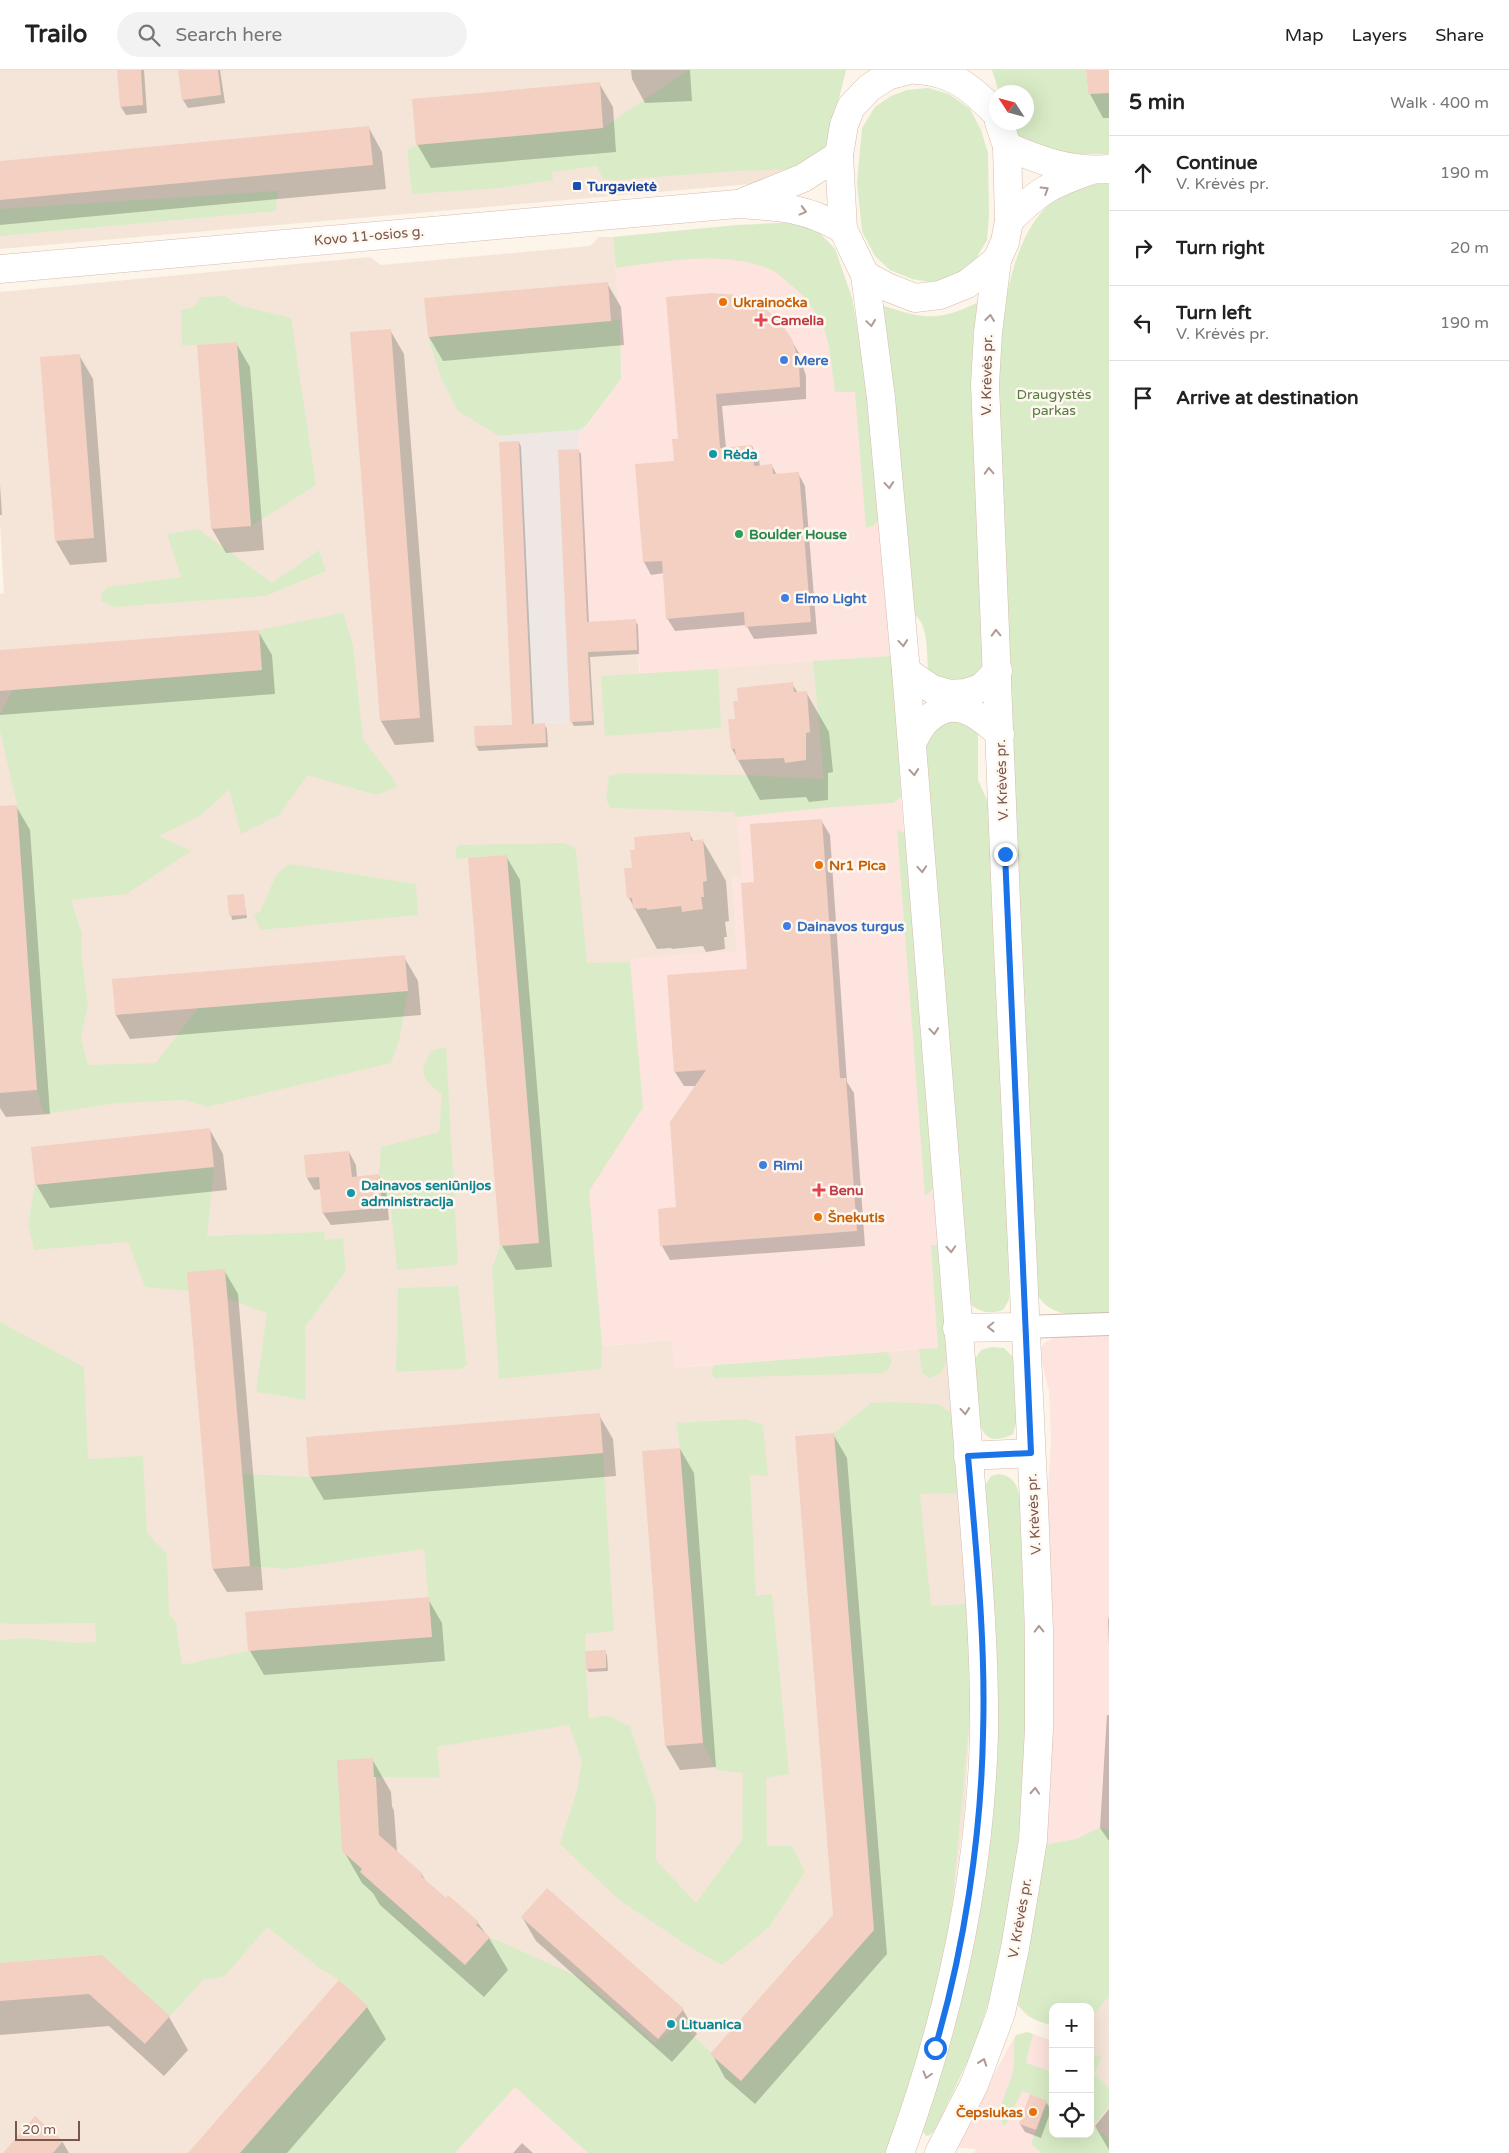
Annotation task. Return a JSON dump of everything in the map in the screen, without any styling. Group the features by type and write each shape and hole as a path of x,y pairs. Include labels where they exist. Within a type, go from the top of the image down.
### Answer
{"main road":[{"path":"859,70 851,107 844,125 839,155 843,229 865,275 881,398 912,743 957,1328 982,1622 984,1736 977,1829 960,1948 940,2033 922,2094 903,2145 940,2152"},
{"path":"851,107 869,88 887,76 909,70"},
{"path":"916,70 933,71 954,78 972,89 989,111"},
{"path":"981,70 989,94"},
{"name":"V. Krėvės pr.","path":"940,2152 974,2085 1001,2013 1026,1888 1033,1840 1039,1729 1039,1631 985,384 988,333 997,260 1005,242 1008,221 1000,130"},
{"path":"1005,130 1035,159 1059,166 1099,170"},
{"name":"Kovo 11-osios g.","path":"738,204 804,178 839,155"},
{"path":"1008,221 1028,201 1045,189 1099,170"},
{"name":"Kovo 11-osios g.","path":"0,269 738,204 804,211 822,217 843,229"},
{"path":"865,275 887,287 915,298 940,295 967,284 997,260"},
{"path":"906,671 932,689 950,694 965,693 981,688 998,671"},
{"path":"912,743 924,723 937,713 950,708 967,709 982,717 1000,734"},
{"path":"957,1328 1025,1326"},
{"path":"968,1456 1031,1453"}],"street":[{"path":"1025,1326 1109,1324"}],"shaded area":[{"path":"0,70 846,70 828,141 780,180 0,249"},
{"path":"738,225 835,249 852,298 868,390 892,656 641,674 637,650 588,652 578,438 621,379 620,320 613,237"},
{"path":"599,237 613,237 620,320 621,379 499,437 512,725 475,746 545,743 545,723 592,721 588,652 637,650 640,673 892,656 901,797 742,877 732,877 737,951 643,1107 603,1346 672,1340 675,1368 947,1347 967,1603 971,1703 964,1816 951,1916 943,1958 911,2083 885,2153 588,2153 515,2087 455,2153 0,2153 0,594 4,593 0,522 0,292 370,257 381,265 590,246"},
{"path":"586,426 578,438 592,721 545,723 546,743 475,746 474,726 512,724 499,436 577,430"},
{"path":"901,797 947,1347 674,1368 672,1340 602,1346 589,1191 643,1107 630,958 737,951 732,877 742,876 736,817 894,803"},
{"path":"1109,1336 1109,1996 1094,2014 1094,2003 1049,2003 1049,2024 1047,2024 1027,2016 1018,2005 1049,1620 1048,1494 1051,1439 1049,1391 1039,1351 1044,1343 1055,1337"},
{"path":"1109,1996 1109,2153 1055,2153 1083,2138 1094,2138 1094,2074 1102,2057 1094,2054 1094,2014"},
{"path":"1027,2032 1049,2040 1049,2138 1053,2138 1055,2153 974,2153 976,2149 955,2147 1011,2043 1016,2035"},
{"path":"515,2087 588,2153 455,2153"}],"green space":[{"path":"688,70 846,70 825,150 805,169 737,171 615,180 603,179 597,166 552,172 553,180 501,188 412,194 407,150 416,145 603,128"},
{"path":"992,70 1086,70 1088,94 1109,93 1109,154 1049,154 1020,138 1014,130 1034,130 1034,85 997,85"},
{"path":"928,88 949,94 970,109 981,130 988,153 989,215 987,240 974,262 955,275 936,283 912,279 890,270 875,256 862,231 857,183 862,128 875,107 891,96 907,90"},
{"name":"Draugystės parkas","path":"1097,184 1109,184 1109,1314 1079,1315 1051,1309 1043,1303 1037,1294 998,386 999,358 1006,298 1013,268 1023,242 1037,218 1054,200 1069,191"},
{"path":"278,191 276,211 0,236 0,209"},
{"path":"797,222 818,231 835,249 852,298 868,390 880,519 873,526 866,528 855,392 835,392 825,332 819,318 807,301 774,271 756,264 736,260 675,260 616,268 613,237 738,225"},
{"path":"225,296 238,305 291,318 316,485 251,526 237,342 182,346 181,310 194,307 201,297"},
{"path":"979,302 973,334 973,372 986,668 969,687 928,674 924,630 913,610 894,390 881,305 909,313 930,316 952,313"},
{"path":"620,320 621,379 586,426 577,430 499,436 458,411 441,378 428,337"},
{"path":"198,529 272,583 319,550 326,571 266,596 113,607 101,601 102,593 108,587 181,577 167,534"},
{"path":"343,613 353,645 363,739 398,786 376,795 308,775 279,815 241,834 229,790 200,816 159,836 191,851 127,894 71,900 82,934 81,953 88,1004 81,1039 88,1065 156,1063 198,1008 408,991 399,1041 391,1063 207,1107 185,1100 118,1103 44,1114 37,1090 17,805 0,731 0,714 13,690 261,670 259,630"},
{"path":"892,656 901,797 894,803 736,817 734,812 610,808 606,799 609,776 623,773 744,775 824,779 813,661"},
{"path":"718,669 721,728 605,736 601,676"},
{"path":"965,715 978,733 978,780 990,807 1008,1206 1009,1300 1003,1310 995,1312 983,1311 972,1306 963,1276 922,739 933,724"},
{"path":"897,829 905,834 934,1188 925,1196"},
{"path":"563,843 570,845 576,850 587,963 630,962 643,1107 589,1191 602,1346 601,1369 499,1379 492,1268 500,1246 539,1243 507,855 455,859 456,849 458,845"},
{"path":"289,864 416,884 418,915 260,930 254,914 260,912 276,875"},
{"path":"446,1047 458,1265 397,1270 391,1208 382,1208 379,1174 381,1147 439,1132 442,1095 426,1080 423,1071 431,1051"},
{"path":"214,1167 207,1236 324,1232 325,1240 343,1238 346,1271 305,1327 306,1400 256,1392 267,1313 227,1298 189,1291 145,1287 128,1242 34,1250 28,1224 35,1185"},
{"path":"931,1245 938,1245 948,1359 941,1373 930,1378 922,1373 919,1349 938,1348"},
{"path":"458,1286 467,1365 460,1369 396,1372 398,1288"},
{"path":"0,1322 84,1367 88,1459 143,1456 147,1533 167,1554 169,1614 176,1623 182,1665 248,1651 432,1637 424,1549 287,1569 250,1566 242,1474 309,1477 603,1453 614,1631 586,1634 585,1651 589,1719 606,1715 630,1726 656,1804 656,1860 696,1903 742,1840 743,1773 716,1770 703,1743 680,1448 676,1423 746,1419 763,1425 768,1476 750,1475 756,1596 772,1594 789,1774 766,1778 767,1846 792,1846 805,1872 769,1927 722,1965 688,1946 619,1900 560,1844 577,1790 582,1761 569,1725 437,1747 440,1778 374,1777 362,1869 360,1872 464,1965 490,1937 581,1978 655,2043 681,2024 741,2081 874,1929 834,1433 871,1403 938,1404 954,1415 960,1493 920,1494 931,1606 967,1604 971,1703 951,1916 943,1958 911,2083 885,2153 588,2153 515,2087 455,2153 240,2153 368,2006 339,1980 318,1967 267,1927 225,1976 203,1980 170,2016 102,1955 0,1963 0,1640 26,1638 77,1643 96,1642 95,1623 0,1623"},
{"path":"991,1347 1004,1348 1014,1358 1017,1419 1013,1434 999,1439 988,1437 982,1429 977,1411 975,1389 973,1362 981,1350"},
{"path":"887,1352 892,1360 888,1370 883,1373 715,1378 711,1373 714,1365"},
{"path":"999,1474 1009,1477 1014,1482 1020,1500 1027,1714 1023,1797 1012,1894 998,1973 973,2050 935,2130 926,2136 922,2130 963,1988 983,1489 991,1476"},
{"path":"1099,1828 1109,1829 1109,1996 1094,2014 1094,2003 1049,2003 1049,2024 1042,2023 1025,2013 1018,2005 1043,1845 1076,1839"},
{"path":"1027,2032 1033,2034 1026,2063 1049,2071 1049,2138 1094,2138 1094,2127 1109,2139 1109,2153 1041,2153 1031,2144 1047,2101 1022,2091 1005,2126 1002,2123 1001,2110 1013,2070 1016,2035"},
{"path":"1094,2054 1102,2057 1094,2074"},
{"path":"1094,2074 1109,2088 1109,2107 1094,2125"}],"building":[{"path":"117,70 141,70 143,105 120,107"},
{"path":"178,70 218,70 221,95 182,100"},
{"path":"1086,70 1109,70 1109,93 1088,94"},
{"path":"600,82 603,128 416,145 412,99"},
{"path":"369,126 373,165 0,200 0,161"},
{"path":"608,282 611,321 428,337 424,298"},
{"name":"Rėda","path":"712,293 736,295 759,304 778,319 792,339 799,362 800,387 716,394 720,448 752,445 754,466 772,464 773,474 799,472 811,622 745,627 744,612 666,619 662,561 643,562 635,464 674,461 672,439 678,439 666,297"},
{"path":"391,329 420,718 380,721 350,332"},
{"path":"237,342 251,526 211,529 197,345"},
{"path":"80,354 94,538 55,541 40,357"},
{"path":"519,441 532,724 545,723 546,743 475,746 474,726 512,725 499,442"},
{"path":"579,449 587,622 636,619 637,650 588,652 592,721 570,722 558,450"},
{"path":"259,630 262,670 0,691 0,650"},
{"path":"793,682 794,692 807,691 810,732 806,733 806,760 785,763 784,758 736,760 735,749 731,749 728,719 735,719 733,701 738,701 737,688"},
{"path":"17,805 37,1090 0,1093 0,806"},
{"path":"822,819 840,1078 846,1078 857,1231 660,1246 658,1209 676,1207 670,1122 706,1070 674,1072 667,975 747,969 741,883 754,882 750,824"},
{"path":"690,832 691,841 703,839 707,881 703,882 704,897 701,897 703,909 682,912 681,906 647,910 647,908 633,909 632,898 627,898 624,868 632,868 630,850 635,850 634,837"},
{"path":"507,855 539,1243 500,1246 468,858"},
{"path":"244,894 246,915 229,916 227,895"},
{"path":"405,955 408,991 115,1015 112,979"},
{"path":"210,1128 214,1167 35,1185 31,1147"},
{"name":"Dainavos seniūnijos administracija","path":"349,1151 352,1177 379,1174 382,1208 322,1213 319,1177 306,1178 304,1155"},
{"path":"225,1269 250,1566 212,1569 187,1272"},
{"path":"600,1413 603,1453 309,1477 306,1437"},
{"path":"834,1433 874,1930 741,2081 710,2054 833,1915 795,1436"},
{"path":"680,1448 703,1743 665,1746 642,1451"},
{"path":"429,1597 432,1637 248,1651 245,1612"},
{"path":"606,1650 606,1668 586,1669 585,1651"},
{"path":"373,1758 374,1777 376,1777 379,1835 423,1874 421,1876 446,1898 448,1895 479,1922 476,1925 490,1937 465,1965 360,1872 362,1869 342,1851 337,1760"},
{"path":"547,1888 684,2009 658,2039 521,1917"},
{"path":"102,1955 170,2016 145,2044 89,1994 0,2001 0,1963"},
{"path":"339,1980 368,2006 240,2153 188,2153"},
{"name":"Čepsiukas","path":"1030,2094 1047,2101 1036,2130 1019,2124"},
{"path":"35,2116 63,2141 53,2153 3,2153"}],"place":[{"name":"Turgavietė","path":"577,186"},
{"name":"Ukrainočka","path":"723,302"},
{"name":"Camelia","path":"761,320"},
{"name":"Mere","path":"784,360"},
{"name":"Rėda","path":"713,454"},
{"name":"Boulder House","path":"739,534"},
{"name":"Elmo Light","path":"785,598"},
{"name":"Nr1 Pica","path":"819,865"},
{"name":"Dainavos turgus","path":"787,926"},
{"name":"Rimi","path":"763,1165"},
{"name":"Benu","path":"819,1190"},
{"name":"Dainavos seniūnijos administracija","path":"351,1193"},
{"name":"Šnekutis","path":"818,1217"},
{"name":"Lituanica","path":"671,2024"},
{"name":"Čepsiukas","path":"1033,2112"}],"route":[{"path":"935,2048 962,1939 977,1829 984,1736 982,1622 968,1456 1031,1453 1005,854"}]}
